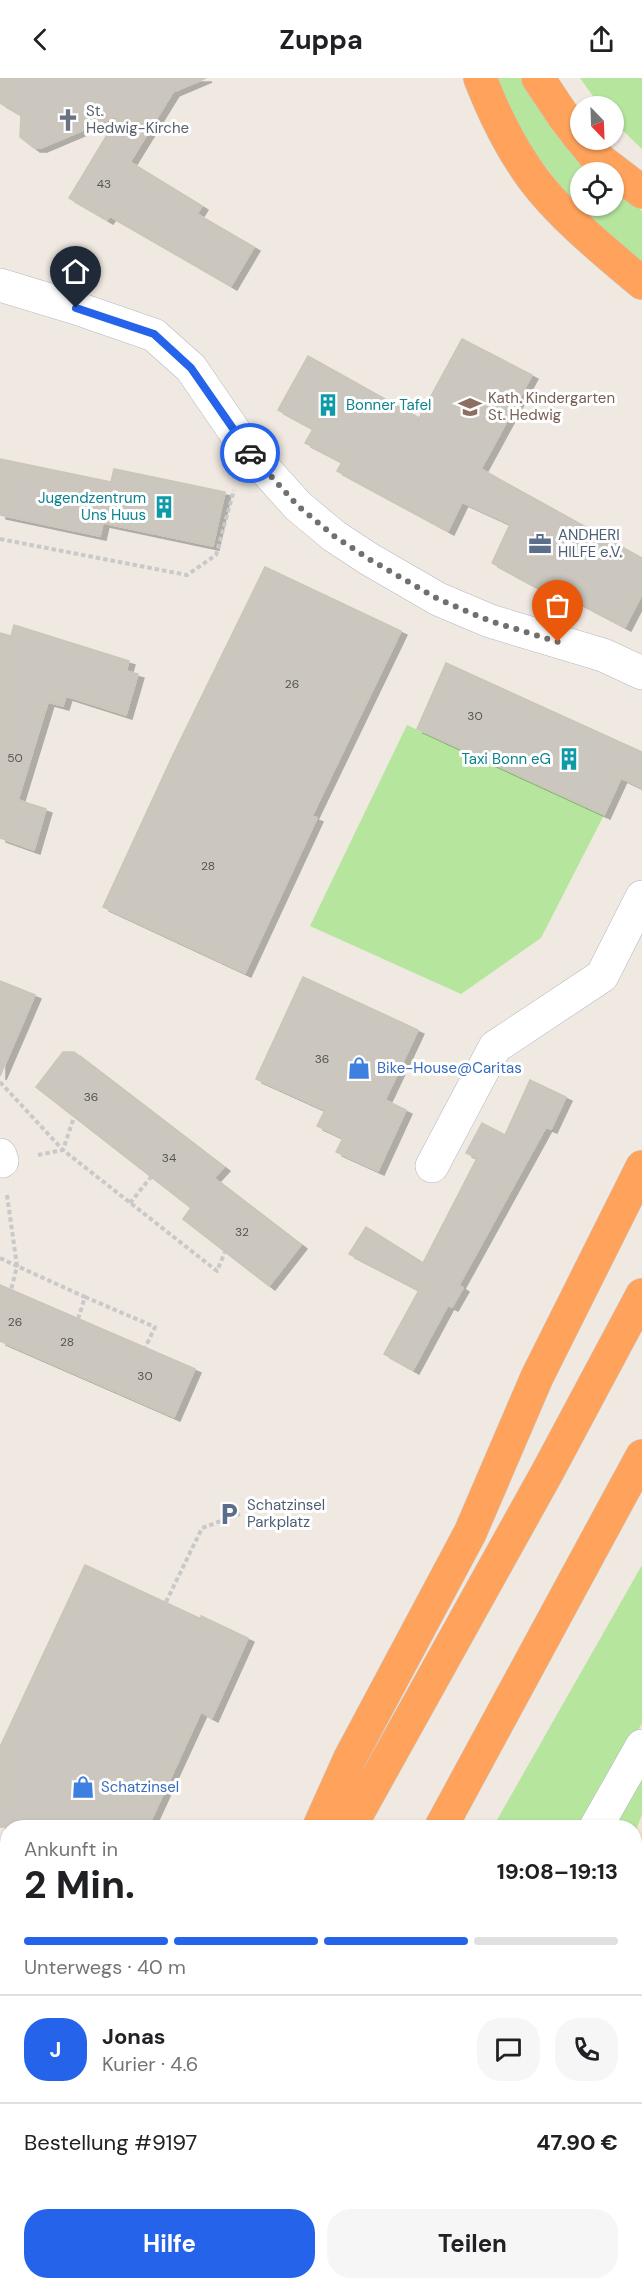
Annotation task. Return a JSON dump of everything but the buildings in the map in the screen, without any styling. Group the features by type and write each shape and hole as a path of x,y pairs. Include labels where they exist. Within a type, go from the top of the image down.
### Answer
{"highway":[{"path":"480,78 497,120 526,170 562,211 642,283"},
{"path":"538,78 570,125"},
{"path":"590,150 642,192"},
{"path":"322,1820 350,1758 470,1533 537,1377 642,1167"},
{"path":"354,1820 548,1471 642,1295"},
{"path":"445,1820 642,1456"},
{"path":"623,1494 642,1464"}],"street":[{"path":"0,285 154,334 191,368 245,447 298,506 334,536 438,599 490,621 603,655 642,673"},
{"path":"432,1166 495,1047 602,976 642,897"},
{"path":"600,1820 642,1746"}],"path":[{"path":"0,539 187,575 216,555 245,447"},
{"path":"0,1082 63,1150 217,1271 225,1252"},
{"path":"63,1150 74,1117"},
{"path":"11,1290 16,1266 1,1158 63,1150"},
{"path":"130,1203 151,1177"},
{"path":"0,1258 155,1327 145,1348"},
{"path":"78,1319 86,1297"},
{"path":"166,1602 202,1528 240,1514"}],"shaded area":[{"path":"642,1702 642,1820 574,1820"}],"green space":[{"path":"496,78 523,78 570,141 570,150 577,150 586,162 570,162 570,196 541,161 513,115"},
{"path":"580,78 642,78 642,149 624,132 624,96 593,96"},
{"path":"624,198 642,211 642,264 589,216 624,216"},
{"path":"407,725 604,815 541,938 461,994 310,926"},
{"path":"642,1565 642,1723 587,1820 497,1820"},
{"path":"642,1772 642,1814 640,1820 616,1820"}],"way so far":[{"path":"250,453 298,506 334,536 369,559 438,599 490,621 558,642"}],"place":[{"name":"St. Hedwig-Kirche","path":"68,120"},
{"name":"Bonner Tafel","path":"328,405"},
{"name":"Kath. Kindergarten St. Hedwig","path":"470,407"},
{"name":"Jugendzentrum Uns Huus","path":"164,507"},
{"name":"ANDHERI HILFE e.V.","path":"540,544"},
{"name":"Taxi Bonn eG","path":"569,759"},
{"name":"Bike-House@Caritas","path":"359,1068"},
{"name":"Schatzinsel Parkplatz","path":"229,1514"},
{"name":"Schatzinsel","path":"83,1787"}],"route":[{"path":"76,308 154,334 191,368 250,453"}]}
